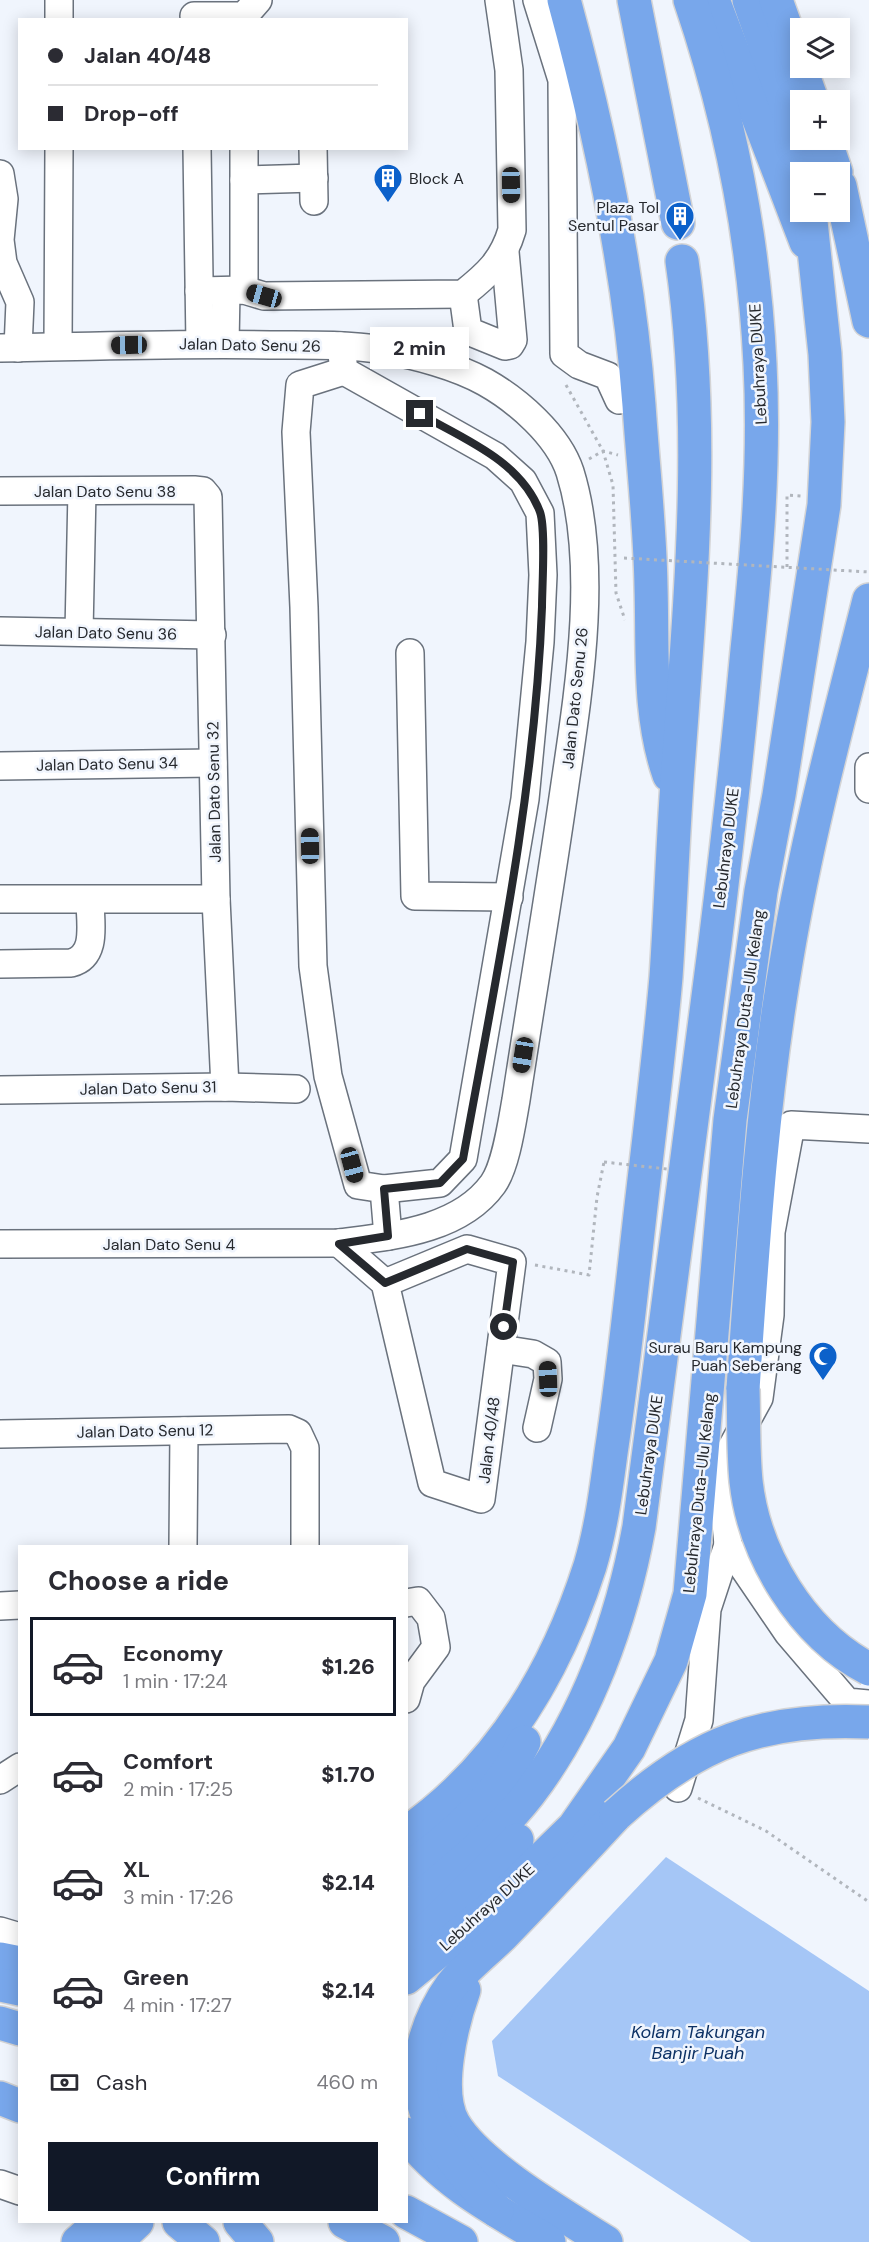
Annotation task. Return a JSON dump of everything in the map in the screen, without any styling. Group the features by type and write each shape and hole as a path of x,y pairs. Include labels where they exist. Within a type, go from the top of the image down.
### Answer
{"highway":[{"path":"564,0 592,101 627,295 639,402 651,584 653,708 662,753 676,794"},
{"path":"634,0 646,51 678,224"},
{"name":"Lebuhraya DUKE","path":"589,1692 619,1611 639,1527 733,800 758,537 761,461 760,364 753,285 731,144 690,0"},
{"path":"713,0 815,263"},
{"path":"749,0 790,116 802,162"},
{"path":"776,0 808,90"},
{"path":"811,222 826,377 828,423 824,496 779,795 741,1299 746,1482 756,1530 776,1575 832,1646 869,1669"},
{"path":"848,222 869,321"},
{"path":"408,1832 439,1810 481,1769 509,1731 544,1674 576,1605 601,1524 617,1414 666,978 676,794 695,534 697,450 694,369 682,261"},
{"path":"768,957 800,884 869,600"},
{"name":"Lebuhraya Duta-Ulu Kelang","path":"629,1748 671,1660 690,1594 730,1120 768,957"},
{"path":"408,1868 460,1827 498,1786 516,1758 532,1724 544,1674"},
{"path":"408,1953 421,1936 536,1821 564,1784 576,1755 589,1692"},
{"path":"408,1908 492,1835 528,1795 547,1768 589,1692"},
{"path":"496,2211 462,2172 428,2118 421,2095 420,2073 432,2017 452,1984 473,1966 616,1815 642,1792 693,1756 763,1729 824,1720 869,1722"},
{"name":"Lebuhraya DUKE","path":"408,1976 491,1908 574,1827 629,1748"},
{"path":"0,1959 18,1963"},
{"path":"473,1966 457,2010 448,2053 445,2088 453,2123 488,2162 606,2242"},
{"path":"0,1986 18,1989"},
{"path":"0,2023 18,2028"},
{"path":"0,2075 18,2082"},
{"path":"0,2098 18,2105"},
{"path":"0,2117 18,2119"},
{"path":"408,2137 419,2151 447,2178 496,2211 549,2242"},
{"path":"408,2213 462,2242"},
{"path":"78,2242 99,2223"},
{"path":"116,2242 136,2223"},
{"path":"180,2223 203,2242"},
{"path":"241,2223 257,2242"},
{"path":"347,2223 383,2242"}],"street":[{"path":"59,0 59,18"},
{"path":"199,291 235,291 264,296 463,294 483,278 505,252 512,230 509,70 499,0"},
{"path":"537,0 562,80 564,354 579,365 608,376 619,400"},
{"path":"194,12 248,12"},
{"path":"58,150 58,345"},
{"path":"197,150 199,291 213,344"},
{"path":"213,344 235,291 244,180 244,150"},
{"path":"244,180 314,189 314,150"},
{"path":"0,174 4,199 0,240 3,263 20,302 9,348"},
{"path":"463,294 468,331 505,346 510,345 513,340 505,252"},
{"name":"Jalan Dato Senu 26","path":"9,348 58,345 213,344 343,359 385,350 453,369 484,382 538,424 557,447 569,471 581,533 584,602 581,671 508,1144 494,1183 471,1204 441,1223 388,1236 339,1244"},
{"path":"343,359 495,456 523,481 540,513 540,642 525,799 463,1159 440,1183 384,1189 358,1185 328,1076 313,966 304,608 296,432 300,385 343,359"},
{"name":"Jalan Dato Senu 38","path":"0,491 194,490 203,491 208,497"},
{"path":"79,632 82,491"},
{"name":"Jalan Dato Senu 32","path":"208,497 216,899 225,1087"},
{"name":"Jalan Dato Senu 36","path":"0,631 212,635"},
{"path":"410,653 415,896 509,897"},
{"name":"Jalan Dato Senu 34","path":"0,766 213,762"},
{"path":"869,767 869,789"},
{"path":"525,799 561,810"},
{"path":"0,899 216,899"},
{"path":"0,964 71,963 81,960 88,953 90,944 90,900"},
{"name":"Jalan Dato Senu 31","path":"0,1090 225,1087 296,1089"},
{"path":"678,1788 699,1720 707,1609 728,1545 721,1467 759,1398 770,1315 771,1232 791,1125 869,1129"},
{"path":"384,1189 388,1236"},
{"name":"Jalan Dato Senu 4","path":"0,1244 339,1244"},
{"path":"339,1244 385,1283 467,1249 513,1262"},
{"name":"Jalan 40/48","path":"385,1283 432,1483 481,1499 513,1262"},
{"path":"501,1349 533,1354 547,1362 548,1379 537,1428"},
{"name":"Jalan Dato Senu 12","path":"0,1434 289,1429 298,1433 305,1448 305,1545"},
{"path":"183,1545 184,1431"},
{"path":"728,1545 789,1633 848,1702 869,1704"},
{"path":"408,1603 418,1601 431,1618 436,1647 411,1681 408,1692"},
{"path":"0,1606 18,1605"},
{"path":"0,1780 18,1768"},
{"path":"0,1931 18,1936"},
{"path":"0,2184 18,2190"}],"path":[{"path":"787,567 787,495 824,496"},
{"path":"624,558 869,572"},
{"path":"513,1262 589,1275 597,1197 604,1162 667,1170"},
{"path":"678,1788 766,1832 869,1902"}],"shaded area":[{"name":"Kolam Takungan Banjir Puah","path":"666,1857 869,1991 869,2242 751,2242 498,2076 492,2041"}],"place":[{"name":"Block A","path":"388,204"},
{"name":"Plaza Tol Sentul Pasar","path":"680,242"},
{"name":"Surau Baru Kampung Puah Seberang","path":"823,1382"}],"route":[{"path":"420,414 495,456 523,481 540,513 543,575 540,642 525,799 463,1159 440,1183 384,1189 388,1236 339,1244 385,1283 467,1249 513,1262 504,1327"}]}
